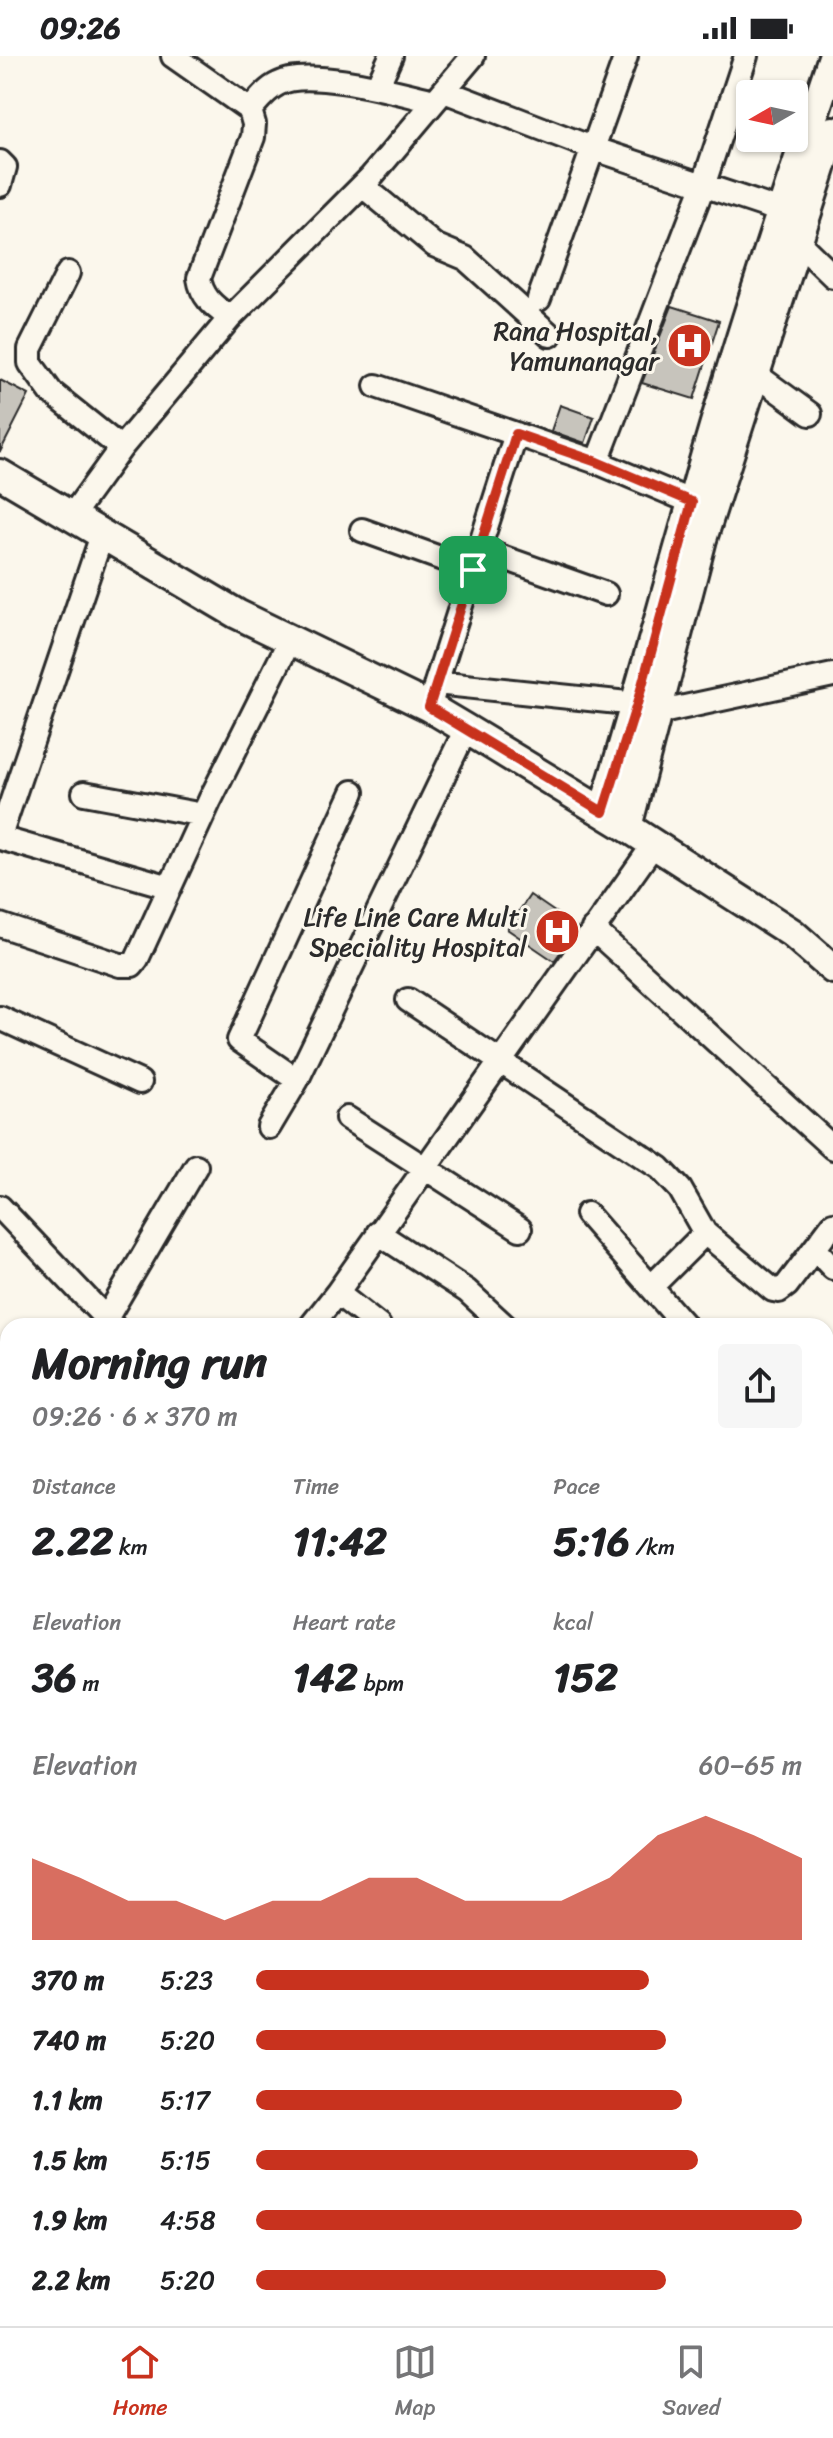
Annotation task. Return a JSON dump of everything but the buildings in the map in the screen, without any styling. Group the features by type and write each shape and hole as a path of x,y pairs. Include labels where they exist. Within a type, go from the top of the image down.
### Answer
{"main road":[{"path":"647,708 692,502 781,211 833,57"},
{"path":"615,820 647,708 833,131"},
{"path":"3,484 71,517 237,614 290,640 433,695 466,729 792,933 833,969"}],"street":[{"path":"173,56 250,110 254,124 253,137 199,278 201,291 208,301 230,318"},
{"path":"377,87 391,56"},
{"path":"71,517 121,448 230,318 363,186 473,56"},
{"path":"539,299 626,56"},
{"path":"597,462 703,186 746,56"},
{"path":"250,110 278,83 293,78 439,96 781,211"},
{"path":"0,162 5,167 0,185"},
{"path":"363,186 434,245 465,258 550,335"},
{"path":"798,242 833,276"},
{"path":"68,273 30,349 30,363 51,392 121,448"},
{"path":"755,374 810,414"},
{"path":"376,386 597,462 692,502"},
{"path":"516,434 433,695 647,708 833,675"},
{"path":"362,530 606,594"},
{"path":"102,535 0,837 170,887"},
{"path":"0,925 126,966 137,959 203,815 290,640"},
{"path":"269,1127 297,1080 466,729"},
{"path":"297,1080 239,1040 353,792"},
{"path":"84,793 203,815"},
{"path":"317,1318 654,844"},
{"path":"593,929 833,1148"},
{"path":"408,1000 501,1059 660,1168 680,1189 705,1233 773,1290 779,1291 787,1285 833,1224"},
{"path":"0,1018 140,1082"},
{"path":"347,1118 520,1229"},
{"path":"111,1318 196,1166"},
{"path":"0,1207 105,1318"},
{"path":"587,1214 678,1318"},
{"path":"378,1233 467,1291 496,1318"},
{"path":"651,1287 705,1233"},
{"path":"815,1249 833,1268"},
{"path":"337,1293 369,1318"}],"place":[{"name":"Rana Hospital, Yamunanagar","path":"690,346"},
{"name":"Life Line Care Multi Speciality Hospital","path":"558,932"}],"route":[{"path":"516,434 597,462 692,502 637,704 603,812 429,707 473,570 516,434"}]}
